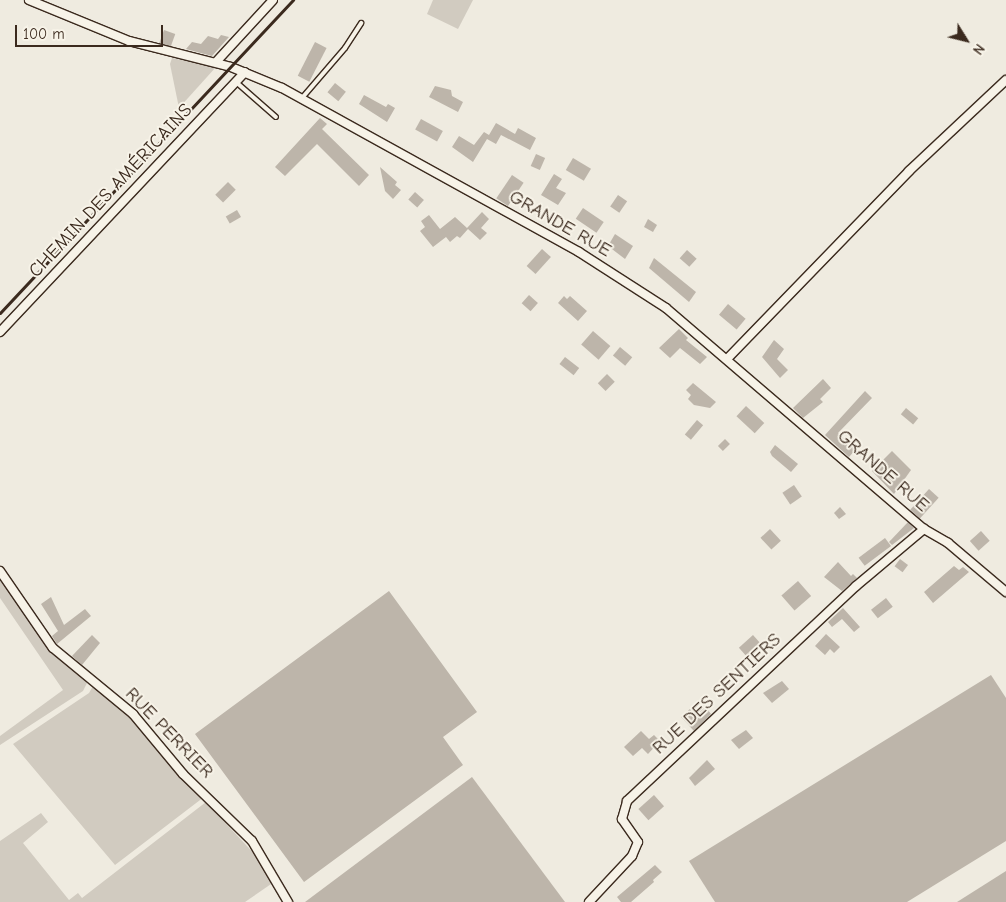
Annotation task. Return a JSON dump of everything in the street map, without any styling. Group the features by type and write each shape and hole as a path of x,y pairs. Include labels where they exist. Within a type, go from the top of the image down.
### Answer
{"street":[{"name":"GRANDE RUE","path":"29,0 129,41 216,62 245,72 302,98 580,252 666,308 924,529 948,544 1006,592"},
{"path":"216,62 273,0"},
{"name":"CHEMIN DES AMÉRICAINS","path":"0,332 245,72"},
{"path":"727,359 909,171 1006,80"},
{"name":"RUE DES SENTIERS","path":"589,902 632,856 638,842 622,818 627,801 856,586 924,529"},
{"name":"RUE PERRIER","path":"0,570 53,648 133,714 184,774 252,841 288,902"}],"lane":[{"path":"302,98 345,48 361,23"},
{"path":"236,82 276,117"}],"shaded area":[{"path":"433,0 473,0 458,29 427,14"},
{"path":"172,58 216,67 179,108 170,64"},
{"path":"0,579 45,645 87,683 83,691 0,745 0,736 63,690 0,598"},
{"path":"93,686 129,714 204,797 115,865 13,744 89,693"},
{"path":"206,802 261,861 274,882 245,902 0,902 0,841 41,813 48,822 23,843 69,900 78,893 82,898"}],"building":[{"path":"164,30 175,34 170,47 159,43"},
{"path":"221,35 229,37 212,56 186,49 192,42 201,44 208,36 218,39"},
{"path":"315,42 327,48 309,82 298,76"},
{"path":"335,83 346,92 338,101 327,92"},
{"path":"435,86 451,90 452,96 463,102 458,112 429,97"},
{"path":"364,95 386,107 388,104 395,108 387,122 359,104"},
{"path":"320,118 327,124 322,129 369,175 359,186 317,144 285,176 275,167"},
{"path":"421,119 443,131 437,142 415,129"},
{"path":"496,123 515,134 518,128 536,138 530,150 501,135 496,144 487,139 473,162 452,147 459,136 474,145 484,132 489,135"},
{"path":"536,154 545,158 540,170 531,166"},
{"path":"573,158 591,169 584,181 566,170"},
{"path":"380,167 397,182 395,185 401,190 393,199 385,191"},
{"path":"554,174 562,179 556,188 566,193 558,205 541,195"},
{"path":"512,175 524,183 508,206 496,198"},
{"path":"228,182 236,190 223,203 215,195"},
{"path":"415,192 424,200 417,207 408,199"},
{"path":"618,195 627,201 619,213 610,207"},
{"path":"583,208 604,222 596,233 576,219"},
{"path":"237,210 241,217 230,223 226,216"},
{"path":"482,212 489,219 481,228 487,233 480,240 468,229 460,238 457,236 450,242 446,237 433,247 420,231 425,227 421,221 429,215 440,229 455,217 467,228"},
{"path":"648,219 657,225 653,232 644,227"},
{"path":"615,234 633,246 625,259 608,246"},
{"path":"542,249 551,257 536,274 527,266"},
{"path":"687,250 697,259 689,267 680,258"},
{"path":"654,258 696,292 689,302 649,268"},
{"path":"529,295 538,303 531,311 522,303"},
{"path":"564,296 567,299 570,296 587,311 578,321 558,303"},
{"path":"728,304 746,319 737,330 719,315"},
{"path":"679,329 688,338 686,340 707,357 700,364 680,348 670,358 659,348"},
{"path":"593,331 610,346 599,360 581,345"},
{"path":"774,340 784,349 777,359 788,370 780,378 762,357"},
{"path":"620,347 632,357 625,366 613,355"},
{"path":"565,357 579,368 574,375 559,364"},
{"path":"607,374 615,382 606,391 598,383"},
{"path":"823,379 831,388 820,399 823,402 803,418 793,408"},
{"path":"693,383 716,402 710,408 694,405 688,399 691,395 686,390"},
{"path":"865,391 872,398 838,433 856,449 849,457 825,435"},
{"path":"746,406 764,423 755,433 736,416"},
{"path":"906,408 918,418 913,424 901,414"},
{"path":"697,420 703,425 691,440 685,435"},
{"path":"725,439 730,444 723,451 718,446"},
{"path":"775,445 798,464 791,472 772,456 770,452"},
{"path":"892,451 911,470 894,494 872,471"},
{"path":"794,485 802,497 790,504 782,493"},
{"path":"929,489 939,498 920,519 910,510"},
{"path":"840,507 846,514 839,519 834,513"},
{"path":"908,522 914,528 892,545 889,542"},
{"path":"770,529 781,541 771,550 760,538"},
{"path":"981,531 990,541 979,551 970,541"},
{"path":"885,538 891,546 865,566 859,558"},
{"path":"900,559 908,565 903,572 895,566"},
{"path":"838,562 851,576 853,574 857,578 842,591 824,577"},
{"path":"954,566 959,570 963,567 969,572 933,603 924,592"},
{"path":"798,581 811,596 795,611 781,595"},
{"path":"389,591 477,712 443,737 463,765 304,882 195,734"},
{"path":"51,597 64,625 85,609 91,616 57,644 52,636 58,631 41,604"},
{"path":"886,598 893,607 878,618 871,610"},
{"path":"843,608 860,627 854,632 842,619 832,627 828,622"},
{"path":"826,634 840,647 834,653 830,649 825,655 815,646"},
{"path":"92,635 100,643 82,665 72,656"},
{"path":"753,635 761,644 747,657 739,648"},
{"path":"991,675 1006,698 1006,841 907,902 715,902 689,861"},
{"path":"782,681 789,689 772,703 763,693"},
{"path":"704,705 711,714 694,731 681,717 690,709 694,714"},
{"path":"746,730 753,738 739,749 731,740"},
{"path":"641,731 649,739 654,735 660,741 648,754 642,748 633,756 624,747"},
{"path":"707,760 715,769 695,786 689,778"},
{"path":"472,777 565,902 305,902"},
{"path":"654,795 664,806 648,820 638,809"},
{"path":"655,865 662,872 653,880 654,882 631,902 621,902 617,897"},
{"path":"1006,871 1006,902 957,902"}],"railway":[{"path":"0,313 293,0"}]}
